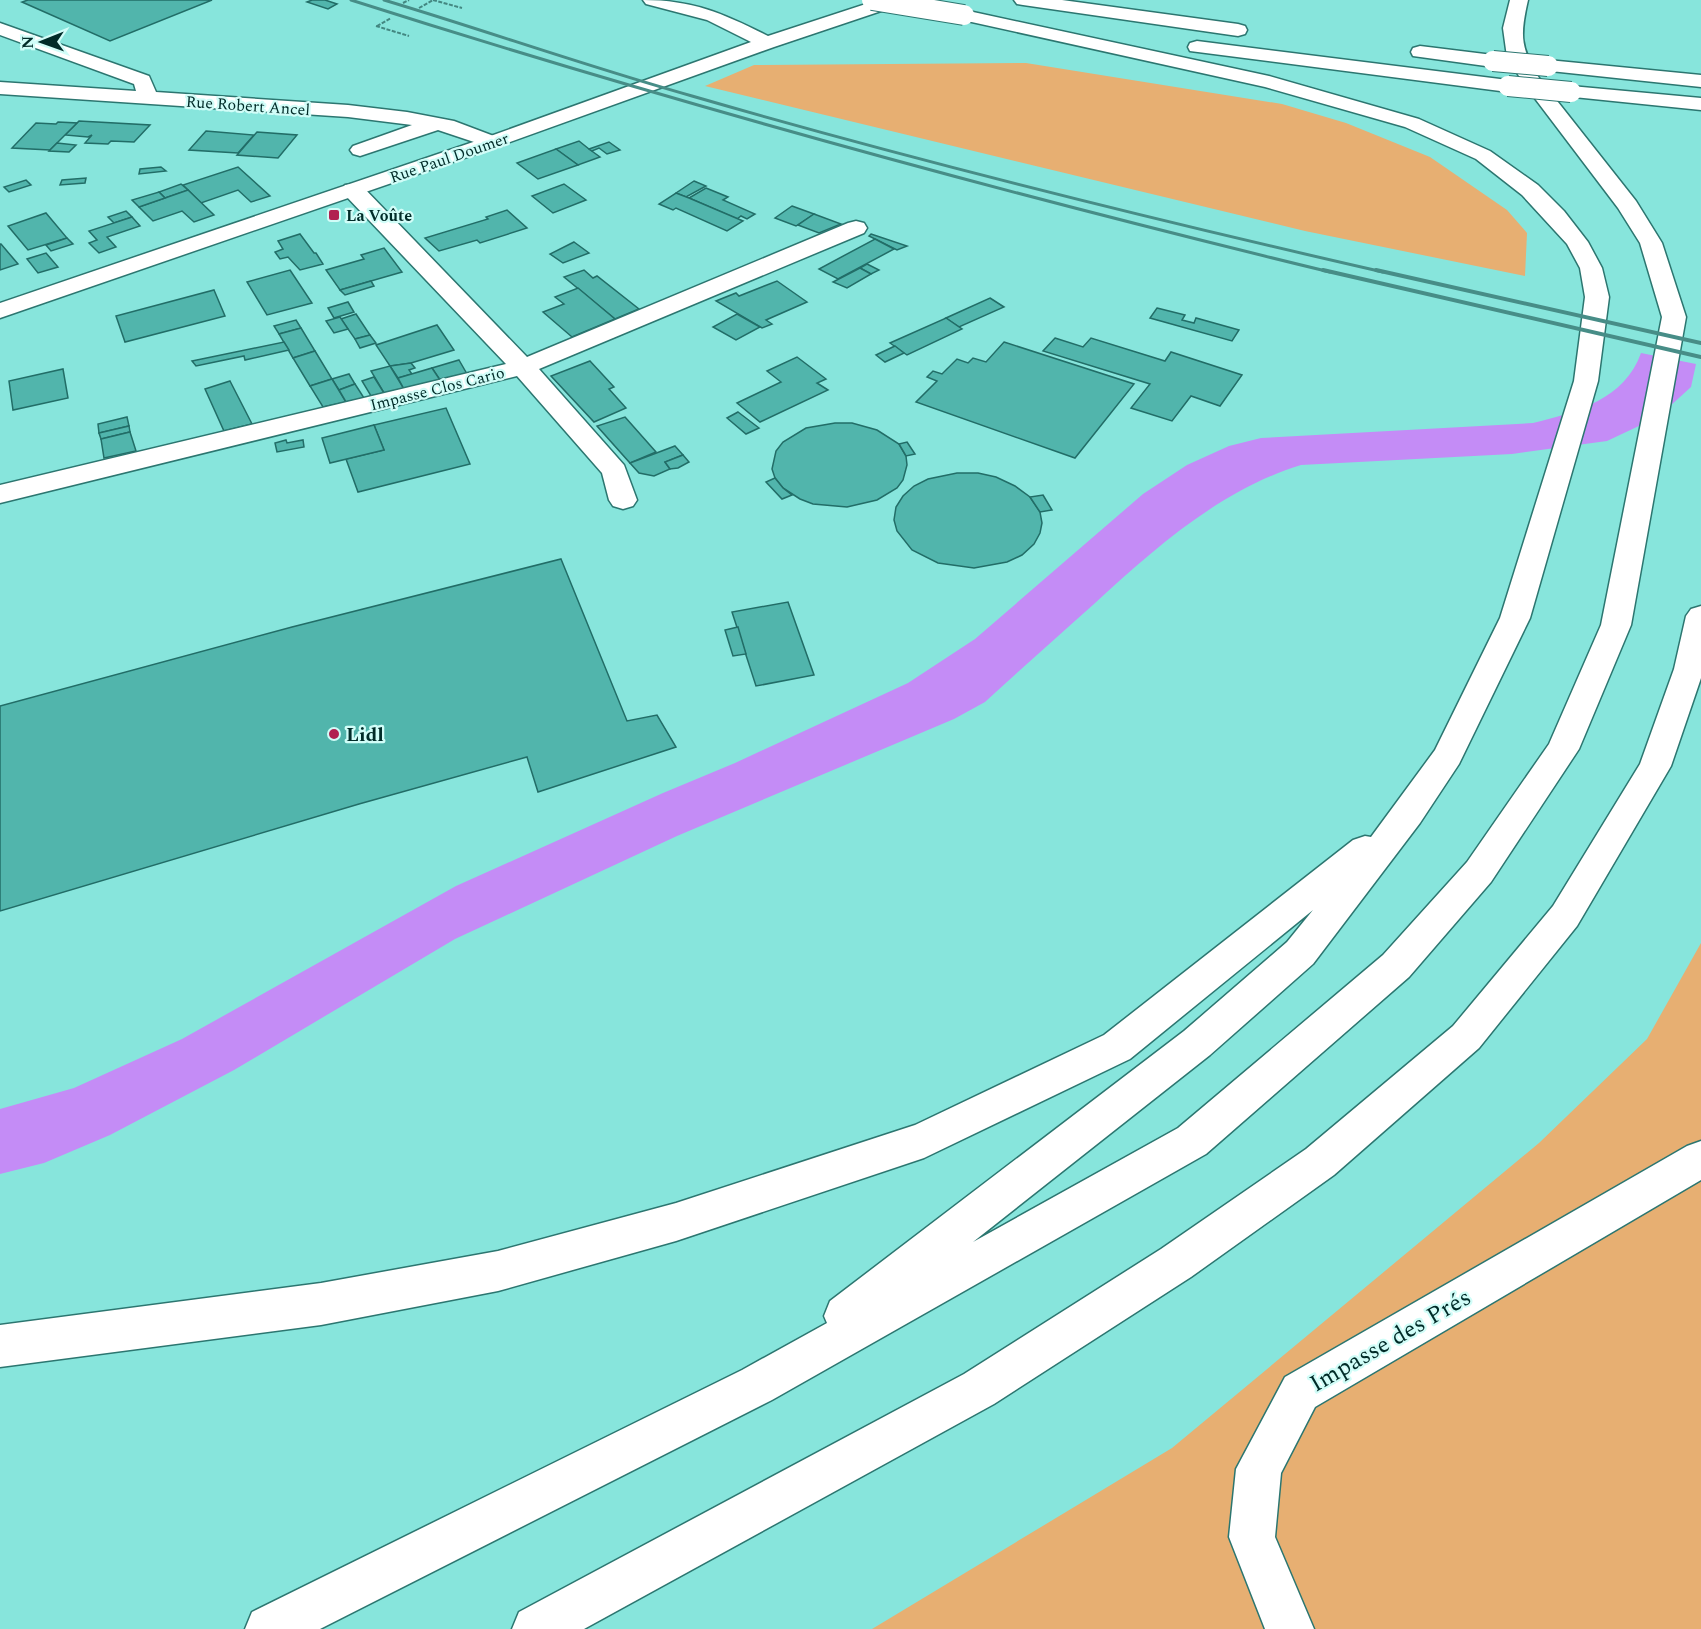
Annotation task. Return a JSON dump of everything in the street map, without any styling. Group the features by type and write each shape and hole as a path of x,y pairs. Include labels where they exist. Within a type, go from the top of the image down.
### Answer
{"main road":[{"path":"652,0 713,16 768,43"},
{"path":"872,0 964,15 1332,65 1508,86 1701,104"},
{"name":"Rue Paul Doumer","path":"0,311 896,0"},
{"path":"1023,0 1253,32"},
{"path":"269,1629 757,1385 1192,1141 1396,966 1479,872 1563,749 1616,625 1674,317 1651,243 1628,206 1550,106 1517,57 1512,28 1519,0"},
{"path":"757,1385 1197,1043 1300,953 1408,814 1449,756 1515,618 1586,381 1598,297 1591,268 1577,242 1556,216 1530,190 1483,155 1412,123 1269,82 964,15"},
{"path":"0,29 142,80 149,99"},
{"path":"1402,50 1701,81"},
{"name":"Rue Robert Ancel","path":"0,88 348,111 437,123 492,142"},
{"path":"360,150 437,123"},
{"path":"353,190 523,367 615,471 623,501"},
{"name":"Impasse Clos Cario","path":"0,494 523,367 856,228"},
{"path":"536,1629 979,1389 1157,1276 1320,1162 1466,1037 1565,916 1655,766 1689,669 1701,616"},
{"path":"0,1346 321,1304 498,1271 676,1222 924,1140 1117,1047 1408,814"},
{"name":"Impasse des Prés","path":"1290,1629 1252,1537 1259,1469 1300,1392 1701,1159"}],"path":[{"path":"403,3 409,0"},
{"path":"419,8 433,0 462,9"},
{"path":"391,18 376,26 409,36"}],"shaded area":[{"path":"1026,63 1282,104 1346,123 1430,157 1507,210 1527,233 1525,276 1305,231 705,86 754,65"},
{"path":"1641,353 1696,364 1691,387 1658,417 1607,441 1512,454 1301,465 1271,476 1216,505 1165,542 985,702 954,719 677,836 455,939 234,1070 110,1135 44,1163 0,1174 0,1109 74,1088 182,1039 456,886 735,763 908,683 975,639 1143,494 1187,465 1229,446 1261,438 1533,423 1566,414 1598,401 1624,382 1634,369"},
{"path":"1701,943 1701,1629 872,1629 1172,1448 1539,1143 1647,1039"}],"building":[{"path":"28,0 212,0 110,41 22,2"},
{"path":"325,0 337,4 328,9 307,2"},
{"path":"79,121 150,125 134,142 85,143 92,135 88,137 65,135"},
{"path":"58,122 77,123 50,150 12,148 36,123 56,124"},
{"path":"206,131 254,135 238,153 189,150"},
{"path":"257,132 297,135 278,158 237,155"},
{"path":"579,141 600,157 578,165 556,149"},
{"path":"609,142 620,150 607,154 599,148 592,151 589,149"},
{"path":"57,143 76,145 69,152 49,151"},
{"path":"556,149 578,165 538,179 517,163"},
{"path":"161,167 166,171 139,174 140,169"},
{"path":"238,167 270,196 251,202 238,190 201,203 183,185"},
{"path":"86,178 85,183 60,185 62,180"},
{"path":"26,180 31,185 9,192 4,187"},
{"path":"694,181 706,186 686,197 676,193"},
{"path":"181,184 188,190 165,198 159,192"},
{"path":"564,184 586,200 553,213 532,196"},
{"path":"706,188 728,197 723,200 755,214 747,219 741,216 737,219 689,198"},
{"path":"188,190 214,215 194,222 182,211 153,221 139,207"},
{"path":"159,192 165,198 139,207 132,200"},
{"path":"676,193 743,221 727,231 676,208 673,210 659,204"},
{"path":"792,206 814,214 796,226 775,218"},
{"path":"507,210 527,228 480,243 477,240 439,251 425,238 488,219 486,217"},
{"path":"126,211 132,217 114,223 108,217"},
{"path":"46,213 67,238 28,250 8,226"},
{"path":"814,214 841,224 819,233 798,225"},
{"path":"132,217 140,226 107,237 116,247 99,253 89,243 97,240 89,231"},
{"path":"300,234 323,264 300,270 288,257 280,259 275,252 283,249 278,241"},
{"path":"871,234 907,246 897,250 869,236"},
{"path":"67,238 73,244 51,251 46,245"},
{"path":"875,239 894,249 838,279 819,269"},
{"path":"574,242 589,253 563,263 550,254"},
{"path":"1,244 18,264 0,270"},
{"path":"384,248 402,272 340,290 326,270 364,259 361,255"},
{"path":"46,253 58,267 38,273 27,259"},
{"path":"867,264 879,270 871,274 860,268"},
{"path":"860,268 871,274 847,288 833,282"},
{"path":"290,270 312,303 267,315 247,282"},
{"path":"584,270 593,278 597,276 639,309 615,319 564,277"},
{"path":"371,281 374,286 345,295 340,290"},
{"path":"777,281 807,302 766,320 772,324 762,328 716,301 736,293 739,296"},
{"path":"578,288 615,319 572,337 543,312 564,304 555,297"},
{"path":"214,290 225,316 125,342 116,316"},
{"path":"990,298 1004,307 959,327 946,318"},
{"path":"348,302 354,312 334,318 328,308"},
{"path":"1157,308 1185,315 1182,320 1194,323 1196,318 1239,330 1232,341 1150,318"},
{"path":"356,314 370,335 355,339 341,319"},
{"path":"737,314 760,327 736,340 713,327"},
{"path":"340,317 348,329 334,333 326,321"},
{"path":"946,318 962,329 907,355 890,343"},
{"path":"296,320 301,328 279,334 274,326"},
{"path":"437,325 454,350 411,363 390,366 376,345"},
{"path":"301,328 315,351 293,358 279,334"},
{"path":"370,335 376,343 360,348 355,339"},
{"path":"1055,338 1083,347 1091,338 1165,361 1171,352 1242,375 1220,406 1191,396 1172,421 1131,408 1150,384 1043,351"},
{"path":"284,342 289,350 245,360 244,356 196,366 192,361"},
{"path":"1004,342 1134,384 1075,458 916,402 937,381 927,377 933,371 942,374 957,359 968,363 973,358 986,362"},
{"path":"895,346 904,353 885,362 876,355"},
{"path":"315,351 332,379 310,386 293,358"},
{"path":"797,357 826,379 817,383 828,390 760,422 737,403 781,382 767,371"},
{"path":"459,360 467,374 440,380 432,368"},
{"path":"590,361 614,387 609,389 626,408 594,422 551,376"},
{"path":"411,363 415,368 409,370 412,374 398,378 390,366"},
{"path":"390,366 404,389 384,393 371,371"},
{"path":"432,368 440,380 404,389 398,378"},
{"path":"63,369 68,398 13,410 9,381"},
{"path":"349,374 355,384 339,390 332,379"},
{"path":"374,377 384,393 371,396 362,381"},
{"path":"332,379 346,402 323,407 310,386"},
{"path":"230,381 252,424 224,431 205,389"},
{"path":"355,384 364,398 346,402 339,390"},
{"path":"446,408 470,464 358,492 346,459 384,450 374,425"},
{"path":"738,412 759,428 746,434 727,418"},
{"path":"127,417 129,426 99,433 98,424"},
{"path":"625,417 656,452 630,463 597,426"},
{"path":"835,423 852,423 877,430 899,444 906,456 907,465 903,480 897,488 877,500 847,507 813,504 783,488 775,478 772,469 776,451 783,442 806,428"},
{"path":"374,425 384,450 330,463 322,438"},
{"path":"129,426 130,432 101,439 99,433"},
{"path":"130,432 136,451 104,458 101,439"},
{"path":"286,440 287,443 303,440 304,447 277,452 275,443"},
{"path":"907,442 915,454 906,456 899,444"},
{"path":"675,446 683,455 665,462 670,469 654,476 639,473 630,463"},
{"path":"683,455 689,462 678,468 670,469 665,462"},
{"path":"957,473 978,473 996,477 1015,486 1030,497 1040,512 1042,523 1034,544 1022,555 1007,562 974,568 938,563 912,550 897,531 894,520 896,507 903,496 914,486 928,479"},
{"path":"775,478 792,495 782,499 766,482"},
{"path":"1043,495 1052,510 1040,512 1030,497"},
{"name":"Lidl","path":"561,559 627,721 657,715 676,747 538,792 527,757 359,804 0,911 0,706 292,627"},
{"path":"788,602 814,675 756,686 732,612"},
{"path":"738,627 746,654 733,656 725,630"}],"railway":[{"path":"351,0 594,75 838,145 1206,242 1330,272"},
{"path":"384,0 653,85 864,144 1123,210 1383,272"},
{"path":"1323,270 1701,357"},
{"path":"1376,270 1701,343"}],"place":[{"name":"La Voûte","path":"334,215"},
{"name":"Lidl","path":"334,734"}]}
